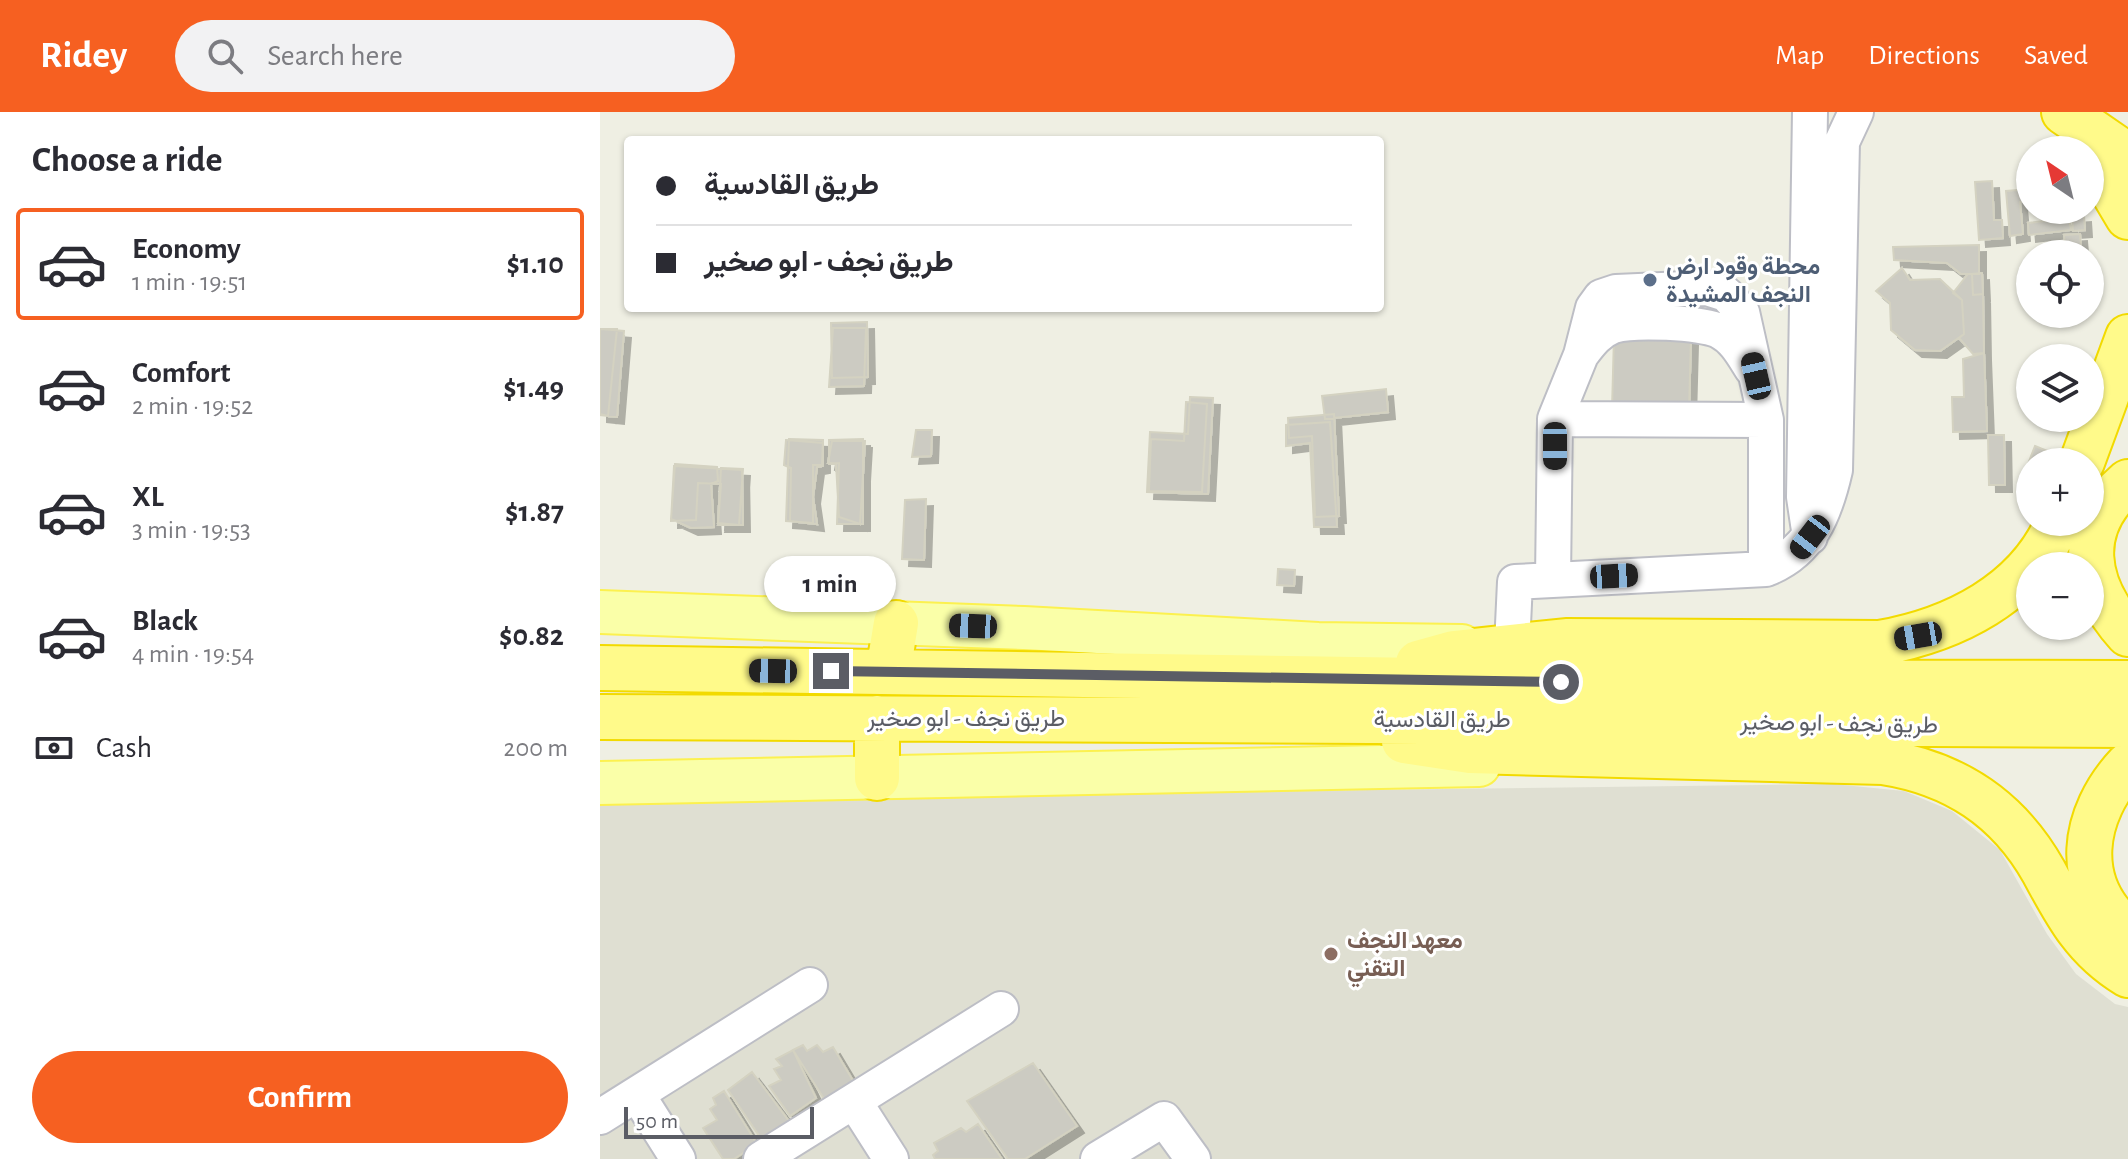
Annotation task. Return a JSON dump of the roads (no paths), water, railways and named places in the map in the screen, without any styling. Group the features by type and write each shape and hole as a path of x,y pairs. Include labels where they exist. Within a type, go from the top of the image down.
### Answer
{"highway":[{"path":"2062,112 2078,136"},
{"path":"2062,112 2128,156"},
{"path":"2104,177 2128,217"},
{"path":"2087,448 2128,337"},
{"path":"2104,503 2128,482"},
{"path":"1388,679 1431,658 1566,641 1880,643 1918,636 1962,620 1991,601 2044,548 2065,536"},
{"path":"2078,536 2091,563 2094,580 2113,617 2128,634"},
{"path":"888,672 896,623"},
{"name":"طريق نجف - ابو صخير","path":"600,668 1388,679"},
{"name":"طريق القادسية","path":"1388,679 1556,701"},
{"name":"طريق نجف - ابو صخير","path":"1556,701 2128,683"},
{"name":"طريق نجف - ابو صخير","path":"1556,701 2128,725"},
{"name":"طريق القادسية","path":"1333,719 1556,701"},
{"name":"طريق نجف - ابو صخير","path":"600,717 1333,719"},
{"path":"877,718 877,778"},
{"path":"1333,719 1400,740 1470,751 1883,762 1925,771 1965,787 1990,805 2024,841 2075,930 2089,946 2128,975"},
{"path":"2128,765 2099,802 2093,818 2089,850 2100,897 2106,909 2128,931"}],"main road":[{"path":"600,612 1318,644 1512,646"},
{"path":"600,783 1757,759"}],"lane":[{"path":"1810,112 1804,497 1810,537"},
{"path":"1512,646 1515,582 1766,569 1798,552 1810,537 1828,501 1835,470 1842,142 1856,112"},
{"path":"1553,579 1555,419 1581,355 1593,308 1601,297 1616,292 1707,288 1726,294 1742,312 1766,420 1766,569"},
{"path":"1555,419 1766,420"},
{"path":"600,1117 810,985"},
{"path":"761,1159 1001,1009"},
{"path":"637,1094 678,1159"},
{"path":"854,1101 891,1159"},
{"path":"1098,1159 1164,1119 1193,1159"}],"place":[{"name":"محطة وقود ارض النجف المشيدة","path":"1650,280"},
{"name":"معهد النجف التقني","path":"1331,954"}]}
